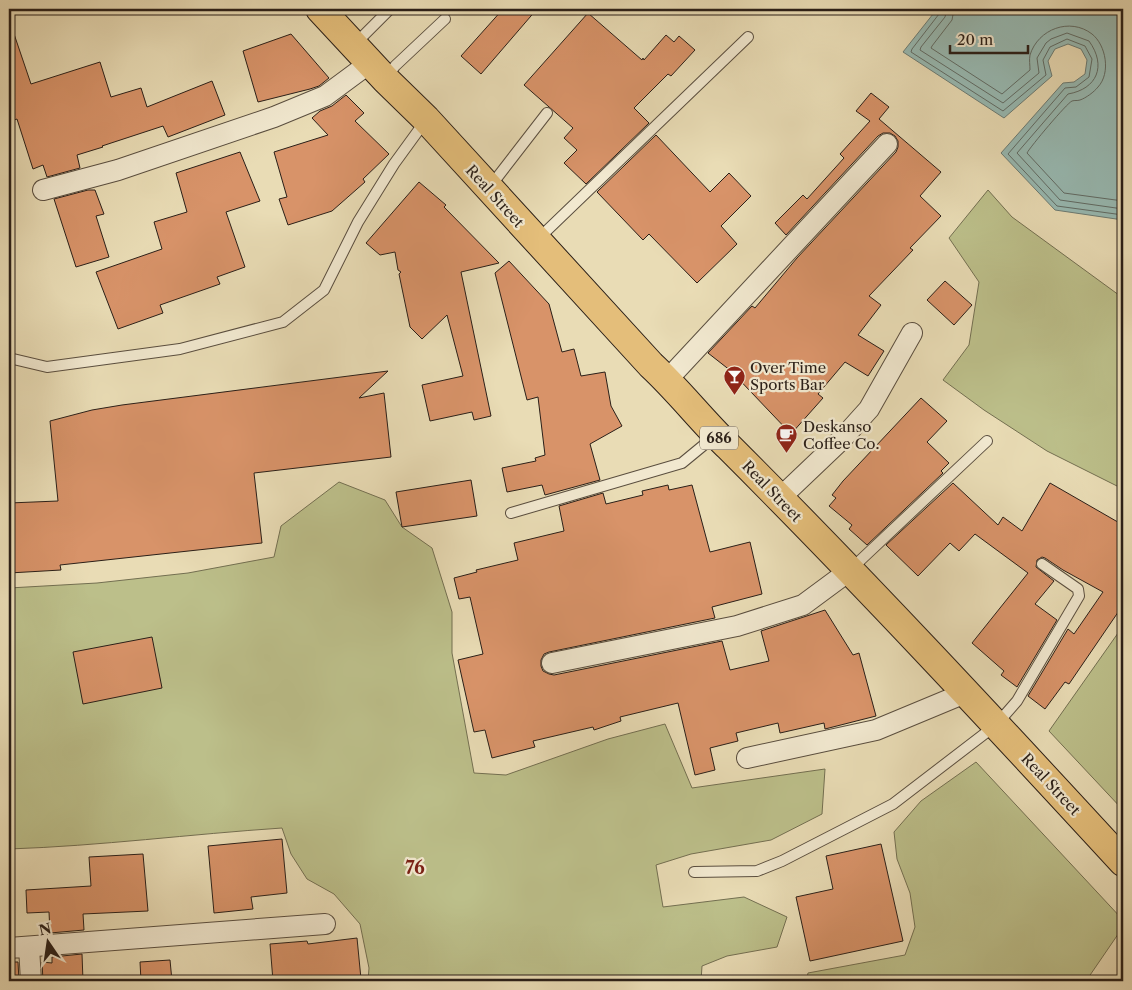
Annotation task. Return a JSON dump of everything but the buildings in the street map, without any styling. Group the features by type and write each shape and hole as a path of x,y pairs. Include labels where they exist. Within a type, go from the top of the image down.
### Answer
{"main road":[{"name":"Real Street","path":"320,9 426,119 716,435 780,498 996,725 1123,862"}],"street":[{"path":"43,190 118,170 274,117 324,96 370,62"},
{"path":"667,380 887,144"},
{"path":"780,498 842,439 869,409 912,333"},
{"path":"552,663 737,626 803,605 849,571"},
{"path":"747,758 876,730 965,694"},
{"path":"9,948 29,948 325,924"},
{"path":"29,948 31,981"}],"lane":[{"path":"390,9 370,62 395,66 444,19"},
{"path":"536,241 748,37"},
{"path":"489,189 547,113"},
{"path":"9,358 47,367 56,366 180,349 284,322 324,290 358,222 394,164 426,119"},
{"path":"511,513 682,463 716,435"},
{"path":"849,571 988,441"},
{"path":"694,872 757,871 782,861 893,804 996,725 1016,701 1079,596 1078,588 1042,564"}],"green space":[{"path":"988,190 1012,217 1123,298 1123,489 1047,451 984,410 943,380 969,345 979,282 949,238"},
{"path":"339,482 385,500 402,527 432,548 452,612 452,653 474,773 506,775 608,739 665,724 692,788 825,769 822,814 771,840 691,854 656,865 663,907 744,897 787,917 777,947 727,956 702,966 701,981 368,981 369,968 360,924 334,894 307,879 291,854 282,828 9,849 9,588 97,583 188,573 274,557 281,526"},
{"path":"1123,626 1123,810 1049,731"},
{"path":"976,762 1123,920 1123,927 1086,981 806,981 808,973 905,955 915,927 910,893 897,859 894,832 921,801"}],"water":[{"path":"937,9 1123,9 1123,220 1055,210 1001,153 1063,83 1074,82 1085,74 1087,60 1081,49 1068,44 1055,49 1048,61 1052,76 1004,118 903,52"}],"place":[{"name":"Over Time Sports Bar","path":"734,395"},
{"name":"Deskanso Coffee Co.","path":"787,454"}],"district":[{"name":"76","path":"415,868"}]}
